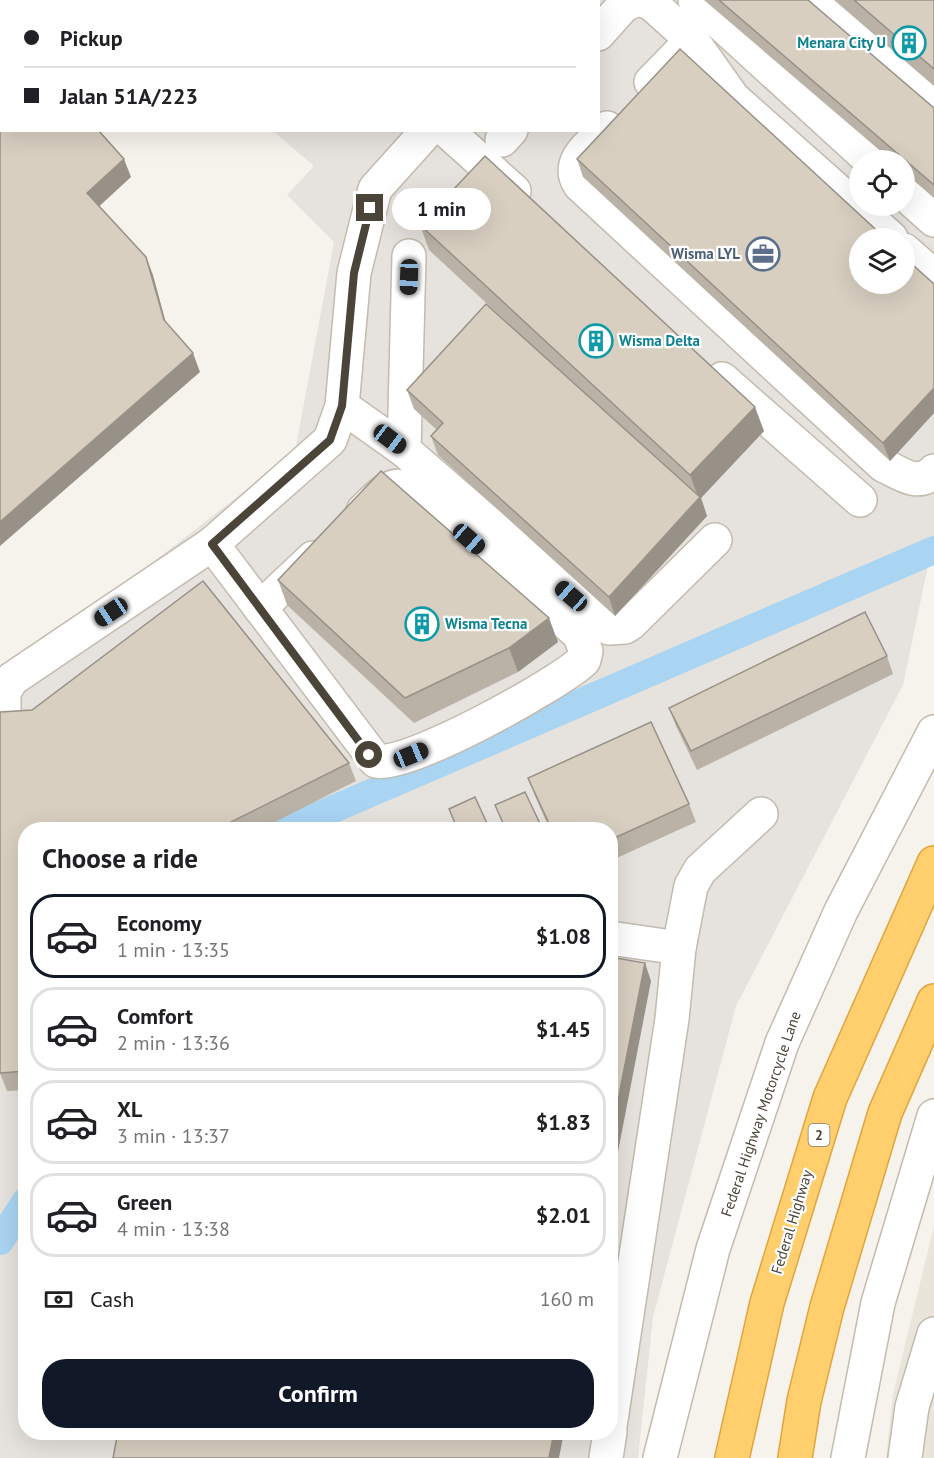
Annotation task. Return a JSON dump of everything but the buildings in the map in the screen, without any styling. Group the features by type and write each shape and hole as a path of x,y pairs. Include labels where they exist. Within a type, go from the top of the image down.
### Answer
{"highway":[{"name":"Federal Highway","path":"731,1454 767,1303 830,1098 934,863"},
{"path":"795,1458 804,1401 827,1307 885,1113 934,1001"}],"street":[{"path":"695,0 859,150"},
{"path":"819,0 934,102"},
{"path":"618,9 652,4 692,40 733,98 880,228"},
{"path":"692,40 579,156 574,171 576,178 883,465 919,480 927,478 934,471"},
{"path":"4,722 4,692 12,679 212,544 330,440 342,406 354,273 375,189 426,132"},
{"path":"448,132 534,210"},
{"path":"915,203 934,220"},
{"path":"404,450 409,256"},
{"path":"915,260 934,276"},
{"path":"704,362 860,500"},
{"path":"342,406 404,450 609,628 625,627 631,623 715,540"},
{"path":"212,544 369,755 384,763 445,741 513,705 577,666 584,660 586,651 579,634 405,486 390,487 260,608"},
{"name":"Federal Highway Motorcycle Lane","path":"662,1454 713,1249 782,1043 841,911 934,732"},
{"path":"618,1373 672,1019 679,948 691,886 700,870 761,814"},
{"path":"618,939 679,948"},
{"path":"848,1458 878,1303 934,1116"},
{"path":"905,1458 912,1407 934,1334"},
{"path":"606,1458 609,1440"}],"shaded area":[{"path":"600,0 934,0 934,537 903,685 736,1006 653,1317 638,1458 0,1458 0,681 295,452 334,242 287,195 314,166 274,132 600,132"},
{"path":"934,1226 934,1458 886,1458 893,1394"}],"waterway":[{"path":"304,822 934,550"},
{"path":"0,1241 18,1213"}],"place":[{"name":"Menara City U","path":"909,43"},
{"name":"Wisma LYL","path":"763,254"},
{"name":"Wisma Delta","path":"596,341"},
{"name":"Wisma Tecna","path":"422,624"}],"route":[{"path":"369,755 212,544 330,440 342,406 354,273 370,208"}]}
